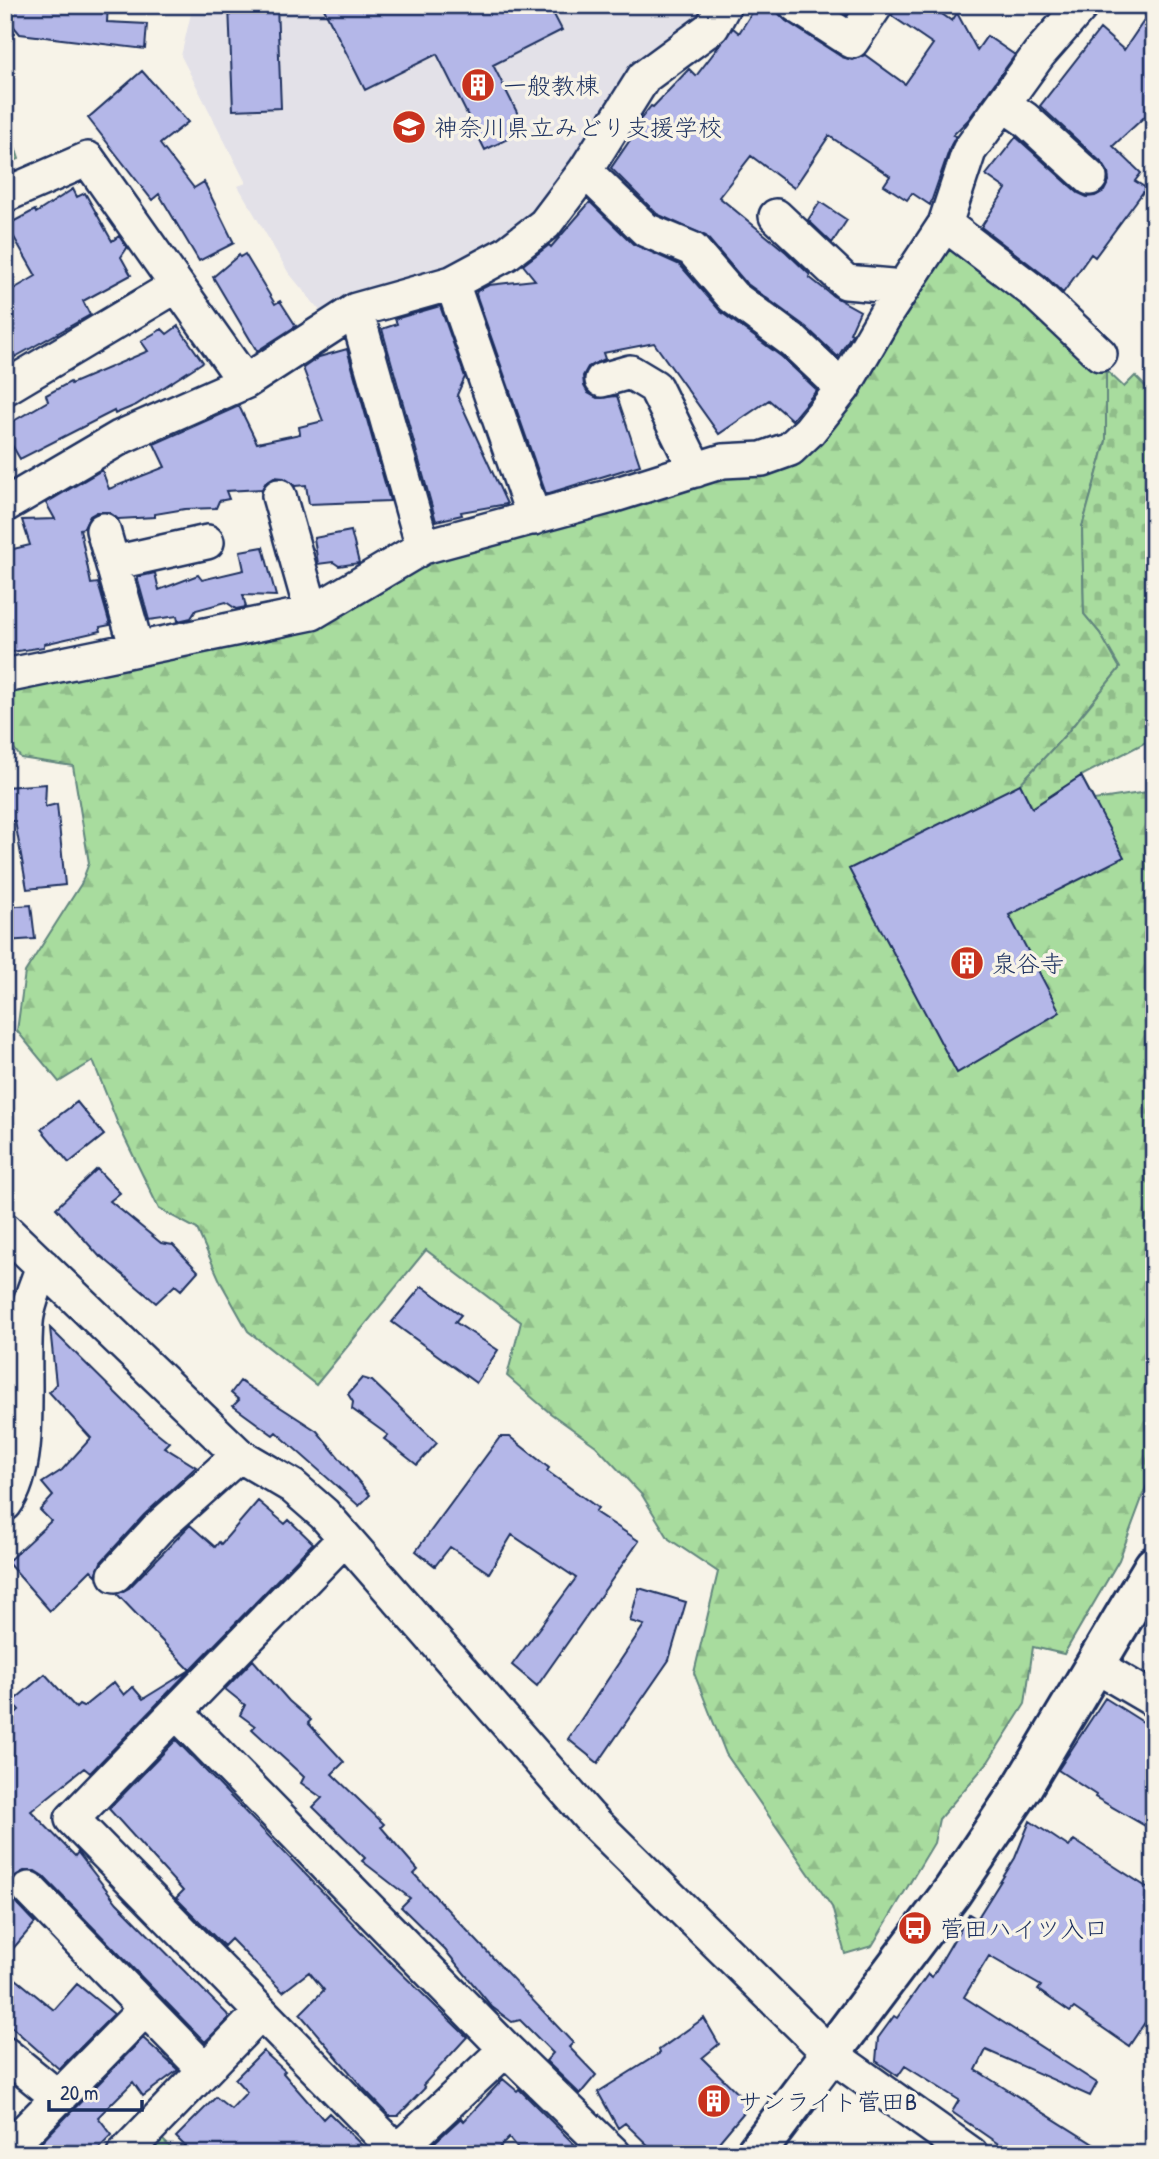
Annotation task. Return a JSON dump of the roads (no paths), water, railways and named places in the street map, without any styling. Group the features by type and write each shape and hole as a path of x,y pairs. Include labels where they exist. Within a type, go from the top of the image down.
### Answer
{"street":[{"path":"5,505 121,437 245,382 356,310 452,283 506,254 545,224 584,172 644,77 712,27 724,5"},
{"path":"796,5 852,41 876,5"},
{"path":"5,676 312,612 423,547 534,518 723,461 762,460 790,449 809,431 843,388 903,287 945,224 969,151 1038,54 1082,5"},
{"path":"1003,104 1025,119 1090,178"},
{"path":"5,195 88,159 245,382"},
{"path":"584,172 646,230 692,249 733,297 793,342 843,388"},
{"path":"776,216 846,282 903,287"},
{"path":"945,224 1033,291 1100,354"},
{"path":"452,283 534,518"},
{"path":"5,388 176,286"},
{"path":"356,310 423,547"},
{"path":"602,380 630,372 654,387 696,470"},
{"path":"279,496 312,612"},
{"path":"103,530 137,649"},
{"path":"113,562 207,542"},
{"path":"5,1230 239,1455 292,1486 324,1514 589,1817 829,2053 971,2154"},
{"path":"5,1504 11,1495 21,1463 26,1320 43,1266"},
{"path":"115,1575 158,1528 239,1455"},
{"path":"344,1539 72,1819 396,2152 506,2049"},
{"path":"755,2154 952,1892 1023,1786 1154,1566"},
{"path":"1096,1666 1154,1700"},
{"path":"176,1712 506,2049 614,2154"},
{"path":"29,1889 205,2070"},
{"path":"5,2152 145,2009"},
{"path":"124,2154 261,2012"},
{"path":"5,2054 59,2098"}],"place":[{"name":"一般教棟","path":"478,85"},
{"name":"神奈川県立みどり支援学校","path":"409,127"},
{"name":"泉谷寺","path":"967,963"},
{"name":"菅田ハイツ入口","path":"915,1928"},
{"name":"サンライト菅田B","path":"714,2101"}]}
